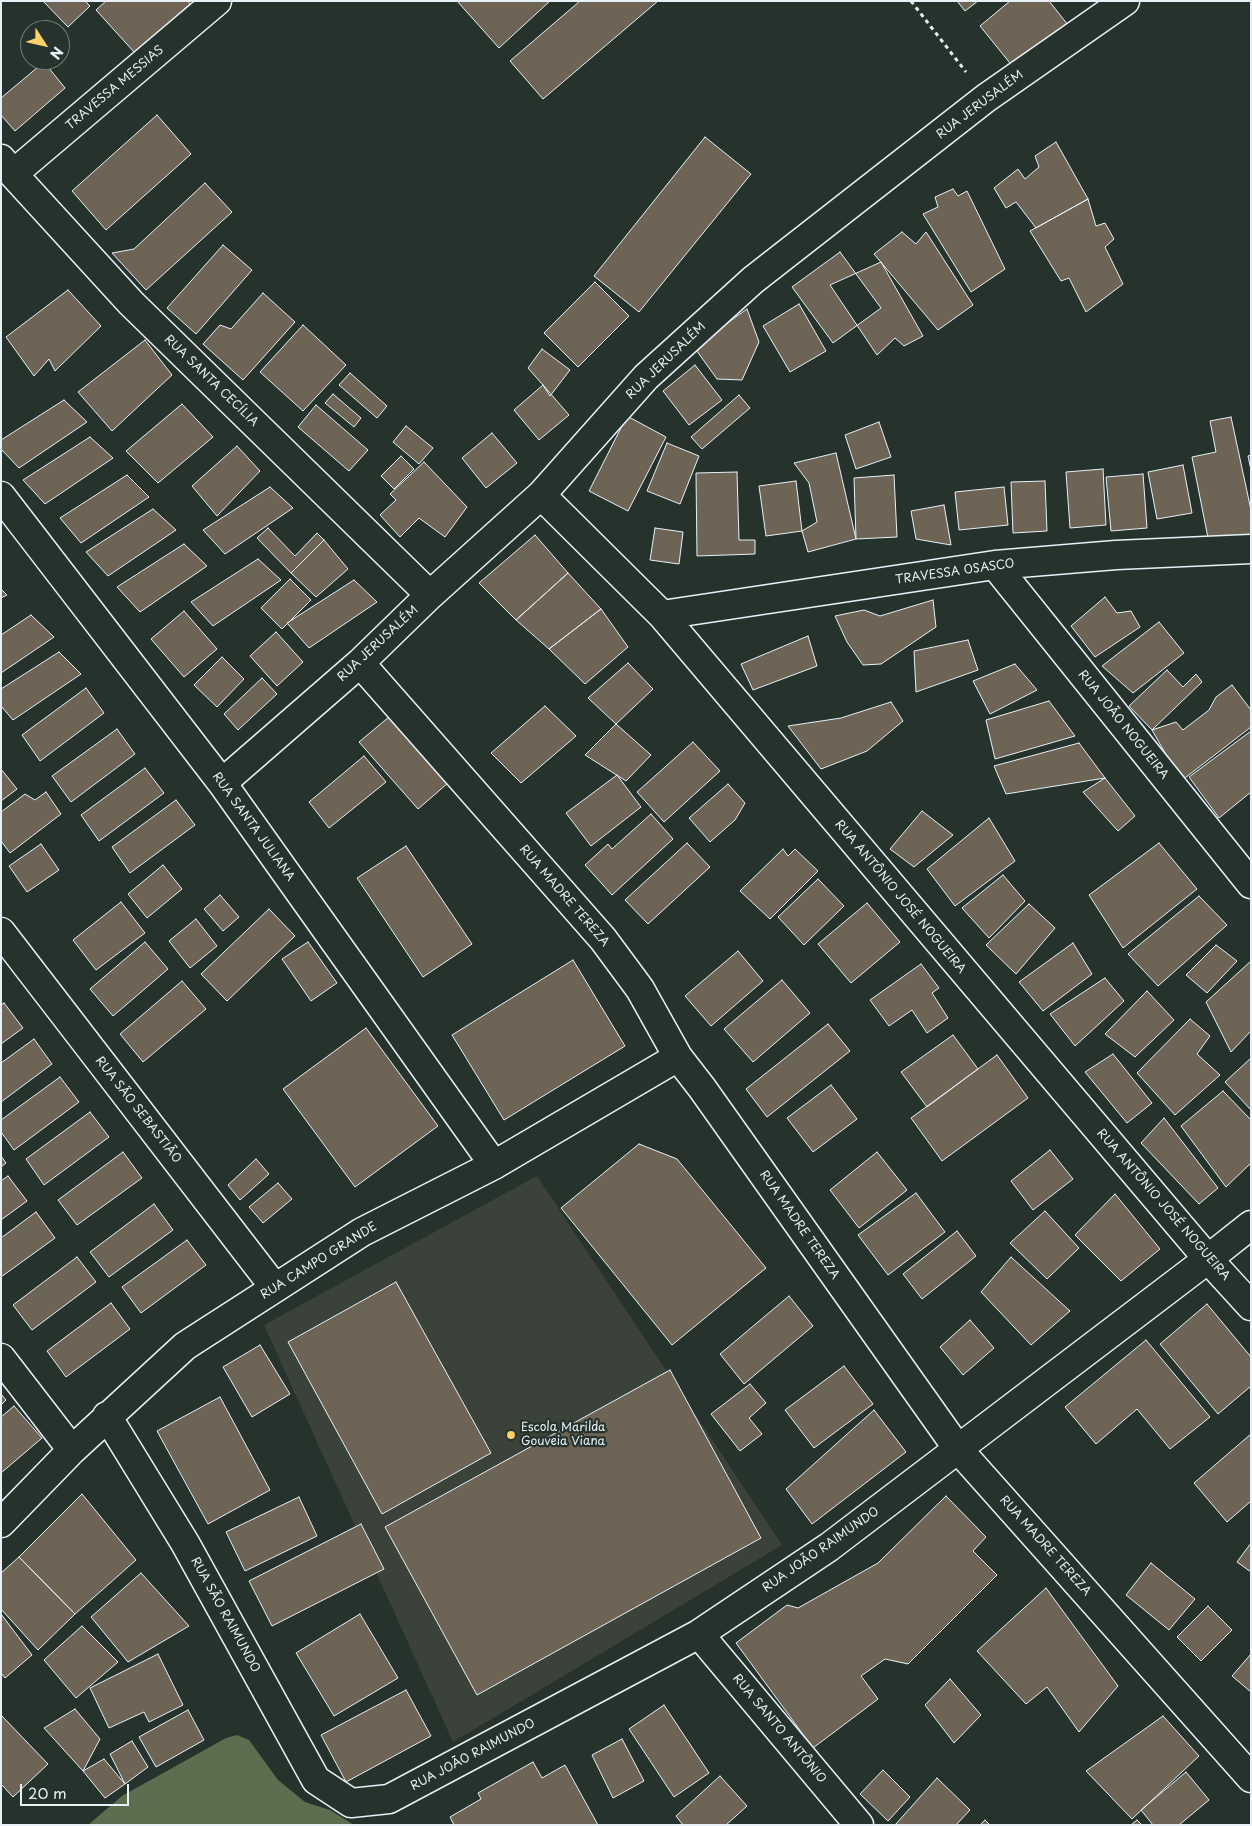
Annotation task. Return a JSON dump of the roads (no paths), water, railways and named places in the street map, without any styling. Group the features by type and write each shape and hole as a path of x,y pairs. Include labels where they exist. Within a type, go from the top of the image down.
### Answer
{"street":[{"name":"TRAVESSA MESSIAS","path":"7,167 217,1"},
{"name":"RUA JERUSALÉM","path":"222,782 360,663 430,595 541,496 646,377 753,280 986,98 1125,1"},
{"name":"RUA SANTA CECÍLIA","path":"7,167 131,303 430,595"},
{"name":"RUA SANTA JULIANA","path":"1,496 222,782 494,1165"},
{"name":"RUA ANTÔNIO JOSÉ NOGUEIRA","path":"541,496 662,615 1208,1259 1251,1306"},
{"name":"TRAVESSA OSASCO","path":"662,615 995,565 1116,555 1251,549"},
{"name":"RUA JOÃO NOGUEIRA","path":"995,565 1251,884"},
{"name":"RUA MADRE TEREZA","path":"360,663 602,939 640,989 678,1057 702,1088 958,1449 1251,1778"},
{"name":"RUA SÃO SEBASTIÃO","path":"1,932 275,1288"},
{"name":"RUA CAMPO GRANDE","path":"1,1523 107,1416 185,1346 362,1232 494,1165 678,1057"},
{"name":"RUA JOÃO RAIMUNDO","path":"351,1803 389,1799 699,1634 829,1547 1251,1225"},
{"path":"1,1358 72,1450"},
{"name":"RUA SÃO RAIMUNDO","path":"107,1416 185,1543 316,1780 351,1803"},
{"name":"RUA SANTO ANTÔNIO","path":"699,1634 859,1825"}],"place":[{"name":"Escola Marilda Gouveia Viana","path":"511,1435"}]}
